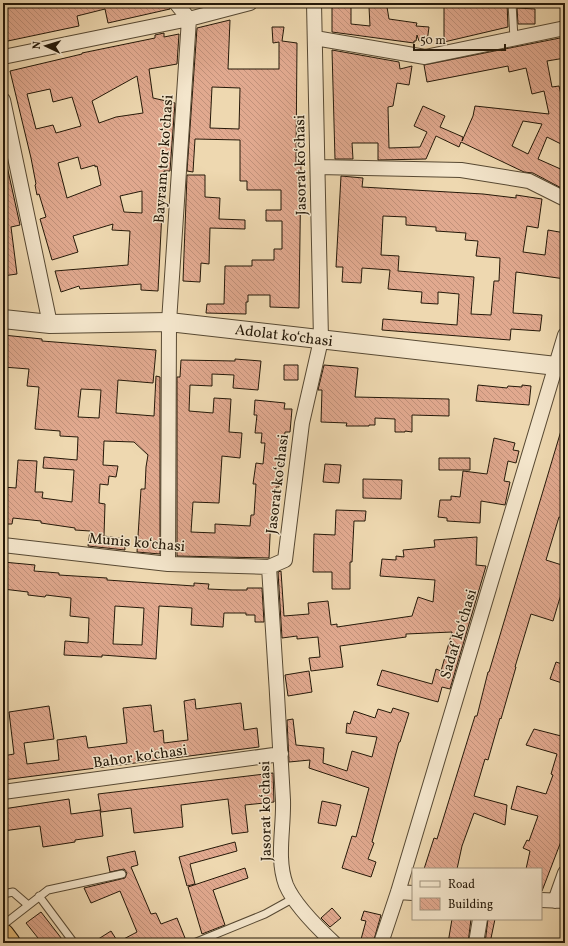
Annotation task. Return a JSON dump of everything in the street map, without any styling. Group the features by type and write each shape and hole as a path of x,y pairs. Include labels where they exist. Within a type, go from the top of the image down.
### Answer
{"highway":[{"path":"3,935 9,943"}],"street":[{"path":"176,3 189,19"},
{"path":"3,57 189,19 250,3"},
{"name":"Jasorat koʻchasi","path":"314,3 321,340 302,423 284,560 269,567 281,754 283,807 281,862 286,884 294,898 334,943"},
{"name":"Bayram tor koʻchasi","path":"168,564 169,322 189,19"},
{"path":"315,38 425,57 565,28"},
{"path":"3,100 50,324"},
{"path":"318,167 461,170 529,181 565,199"},
{"name":"Adolat koʻchasi","path":"3,319 50,324 169,322 560,366"},
{"name":"Sadaf koʻchasi","path":"382,943 560,366 565,334"},
{"name":"Munis koʻchasi","path":"3,546 168,564 269,567"},
{"name":"Bahor koʻchasi","path":"3,792 281,754"},
{"path":"554,901 565,873"},
{"path":"398,892 412,893"},
{"path":"476,943 480,920"}],"lane":[{"path":"512,3 514,39"},
{"path":"3,925 48,890 122,874"},
{"path":"3,894 13,892 28,905"},
{"path":"39,896 74,943"},
{"path":"194,943 265,914 294,898"}],"building":[{"path":"3,3 168,3 170,9 108,23 105,9 77,16 79,26 3,42"},
{"path":"332,3 351,3 351,24 370,26 369,7 387,7 389,19 417,23 416,26 429,27 427,42 419,41 417,35 414,43 332,32"},
{"path":"444,3 507,3 508,27 444,42"},
{"path":"517,8 535,9 535,24 518,24"},
{"path":"230,20 228,69 279,69 279,42 273,43 272,27 284,27 282,41 297,43 296,163 301,163 299,308 270,307 270,295 248,295 248,302 246,302 246,314 206,313 207,304 224,304 225,266 252,266 252,260 274,260 274,249 282,249 282,221 266,221 266,210 281,210 281,190 247,190 247,181 240,181 240,140 195,139 193,172 187,171 197,28","holes":["212,87 240,88 239,129 210,128"]},
{"path":"164,33 164,37 179,34 177,64 149,69 153,98 175,103 170,171 164,171 158,291 141,290 141,284 80,289 79,286 61,292 55,271 128,265 130,231 112,230 113,224 73,236 78,252 52,260 40,219 46,217 39,194 37,195 31,158 10,71 82,53 155,38 155,35","holes":["137,76 143,113 116,117 99,123 92,101","50,89 53,102 72,97 81,126 56,133 53,125 36,129 27,94","78,157 81,169 95,165 95,167 97,166 101,185 67,198 58,163","142,191 142,213 124,212 120,196"]},
{"path":"565,37 565,58 547,61 552,87 559,86 565,107 565,146 547,137 538,159 565,171 565,190 533,173 524,172 461,142 459,147 436,136 426,159 378,160 378,143 352,143 353,159 335,159 332,50 399,62 400,69 412,66 409,85 397,83 393,106 388,107 389,148 420,147 427,132 414,126 423,106 445,116 440,127 463,137 462,141 473,116 475,106 549,114 544,91 532,94 526,68 509,72 508,66 427,82 424,65","holes":["523,121 542,124 528,154 512,146"]},
{"path":"3,166 7,166 20,225 11,227 17,274 3,276"},
{"path":"187,175 205,175 205,197 220,198 219,219 245,220 245,229 210,228 209,264 201,263 200,282 183,281"},
{"path":"341,176 363,178 362,187 483,194 516,198 516,195 542,199 538,228 527,226 523,252 545,255 548,230 565,233 565,279 516,272 513,313 542,315 540,331 511,329 510,340 382,330 383,319 457,325 459,294 438,292 438,304 421,303 422,292 388,289 390,270 362,268 361,283 342,282 343,267 336,267","holes":["383,216 406,217 406,225 436,227 436,231 466,233 465,240 478,241 476,256 500,258 499,281 494,281 491,315 471,314 474,277 398,271 399,256 381,255"]},
{"path":"3,335 42,339 42,341 156,350 153,383 118,380 116,413 154,416 156,376 160,377 160,554 137,552 141,489 145,489 148,455 134,442 104,441 103,465 118,466 116,477 109,476 108,485 100,484 99,503 105,504 104,536 124,539 125,550 88,546 90,531 75,530 75,528 41,523 41,521 13,518 12,524 3,524 3,487 16,488 18,460 37,461 35,492 43,492 42,498 72,502 74,470 43,468 44,457 77,460 78,437 60,436 60,431 35,429 39,387 27,386 29,369 3,367","holes":["81,389 101,390 99,418 78,417"]},
{"path":"235,359 261,361 258,390 233,388 234,375 212,374 212,386 190,385 189,411 213,413 214,398 231,399 229,432 242,433 240,458 222,456 219,503 193,502 191,532 215,533 215,524 250,526 251,515 254,515 256,484 253,484 256,463 263,464 265,443 261,443 262,433 255,433 257,415 254,415 255,400 285,403 284,409 292,409 290,432 285,432 279,487 276,487 274,516 271,515 269,558 177,556 177,377 180,377 181,360 235,361"},
{"path":"284,365 298,365 298,380 284,380"},
{"path":"324,365 358,368 355,397 449,399 449,416 412,415 412,432 395,432 395,419 375,418 375,425 369,426 346,426 347,423 321,422 322,390 318,390"},
{"path":"478,385 507,388 508,386 531,386 529,405 476,401"},
{"path":"563,424 565,425 565,475 560,491 565,492 565,519 559,517 546,560 565,566 565,581 553,621 531,614 501,719 500,718 488,760 485,759 474,796 507,805 505,825 474,813 462,846 457,868 424,868 434,838 437,839 475,716 477,716"},
{"path":"494,438 515,443 513,450 519,451 516,463 508,461 504,481 510,482 505,505 481,501 480,523 447,521 447,518 438,517 440,500 451,500 451,496 460,497 463,471 487,474"},
{"path":"439,458 470,458 470,470 439,470"},
{"path":"325,464 341,465 339,483 323,482"},
{"path":"363,479 402,480 401,499 363,498"},
{"path":"336,510 366,511 365,521 354,521 352,562 350,562 350,589 332,589 332,572 313,572 314,534 335,535"},
{"path":"477,537 476,565 486,566 450,689 442,687 438,702 377,685 382,670 432,684 436,669 441,671 452,632 406,634 406,637 340,646 343,667 311,671 309,658 320,657 318,637 297,639 297,636 282,638 278,572 281,571 284,616 309,614 308,603 328,601 331,625 337,624 337,627 412,616 418,597 433,602 435,580 380,576 382,559 396,560 396,556 404,557 403,550 435,547 434,540"},
{"path":"3,562 35,565 34,571 59,573 59,575 107,578 107,580 194,586 194,583 209,584 208,589 247,590 247,588 262,588 264,622 255,622 255,615 246,615 246,613 224,613 223,627 191,625 192,608 159,606 156,659 102,655 102,657 64,655 65,641 88,643 89,618 70,616 71,598 46,595 45,597 28,595 28,592 3,589","holes":["115,606 144,608 142,645 113,644"]},
{"path":"556,662 565,665 565,684 550,679"},
{"path":"309,671 312,692 288,696 285,675"},
{"path":"195,699 196,709 241,703 244,730 257,728 259,747 3,780 3,756 14,754 9,712 49,706 54,739 24,743 27,764 59,760 57,740 86,736 88,748 127,743 123,708 151,705 154,732 163,730 164,743 188,740 184,701"},
{"path":"393,708 409,713 399,742 372,842 374,843 368,859 376,862 371,877 342,868 352,836 356,837 369,788 309,768 310,760 289,762 287,720 293,719 296,745 324,748 323,763 347,771 352,751 372,757 377,737 346,733 347,723 350,724 354,711 375,718 378,709 391,713"},
{"path":"534,729 565,737 565,831 542,891 542,868 526,868 530,851 523,848 527,840 529,841 538,816 511,809 517,786 546,794 553,775 551,774 557,754 526,745"},
{"path":"273,773 274,802 245,805 248,832 232,834 228,799 181,805 183,827 134,833 131,808 101,812 98,794"},
{"path":"69,799 71,814 100,810 103,836 43,847 40,826 3,831 3,809"},
{"path":"322,801 341,805 336,826 318,823"},
{"path":"235,842 237,851 190,864 195,884 187,886 179,857"},
{"path":"135,851 138,865 131,867 151,914 156,913 161,924 177,918 187,943 92,943 111,931 118,942 137,932 120,891 91,903 84,888 125,878 127,873 124,869 110,872 107,857"},
{"path":"245,868 248,878 213,890 225,925 202,934 188,887"},
{"path":"332,908 341,918 330,927 321,918"},
{"path":"364,911 381,915 373,943 360,943 366,921 361,920"},
{"path":"41,912 65,943 42,943 26,923"},
{"path":"452,920 471,920 468,943 448,943"},
{"path":"488,920 495,920 490,943 485,943"}]}
